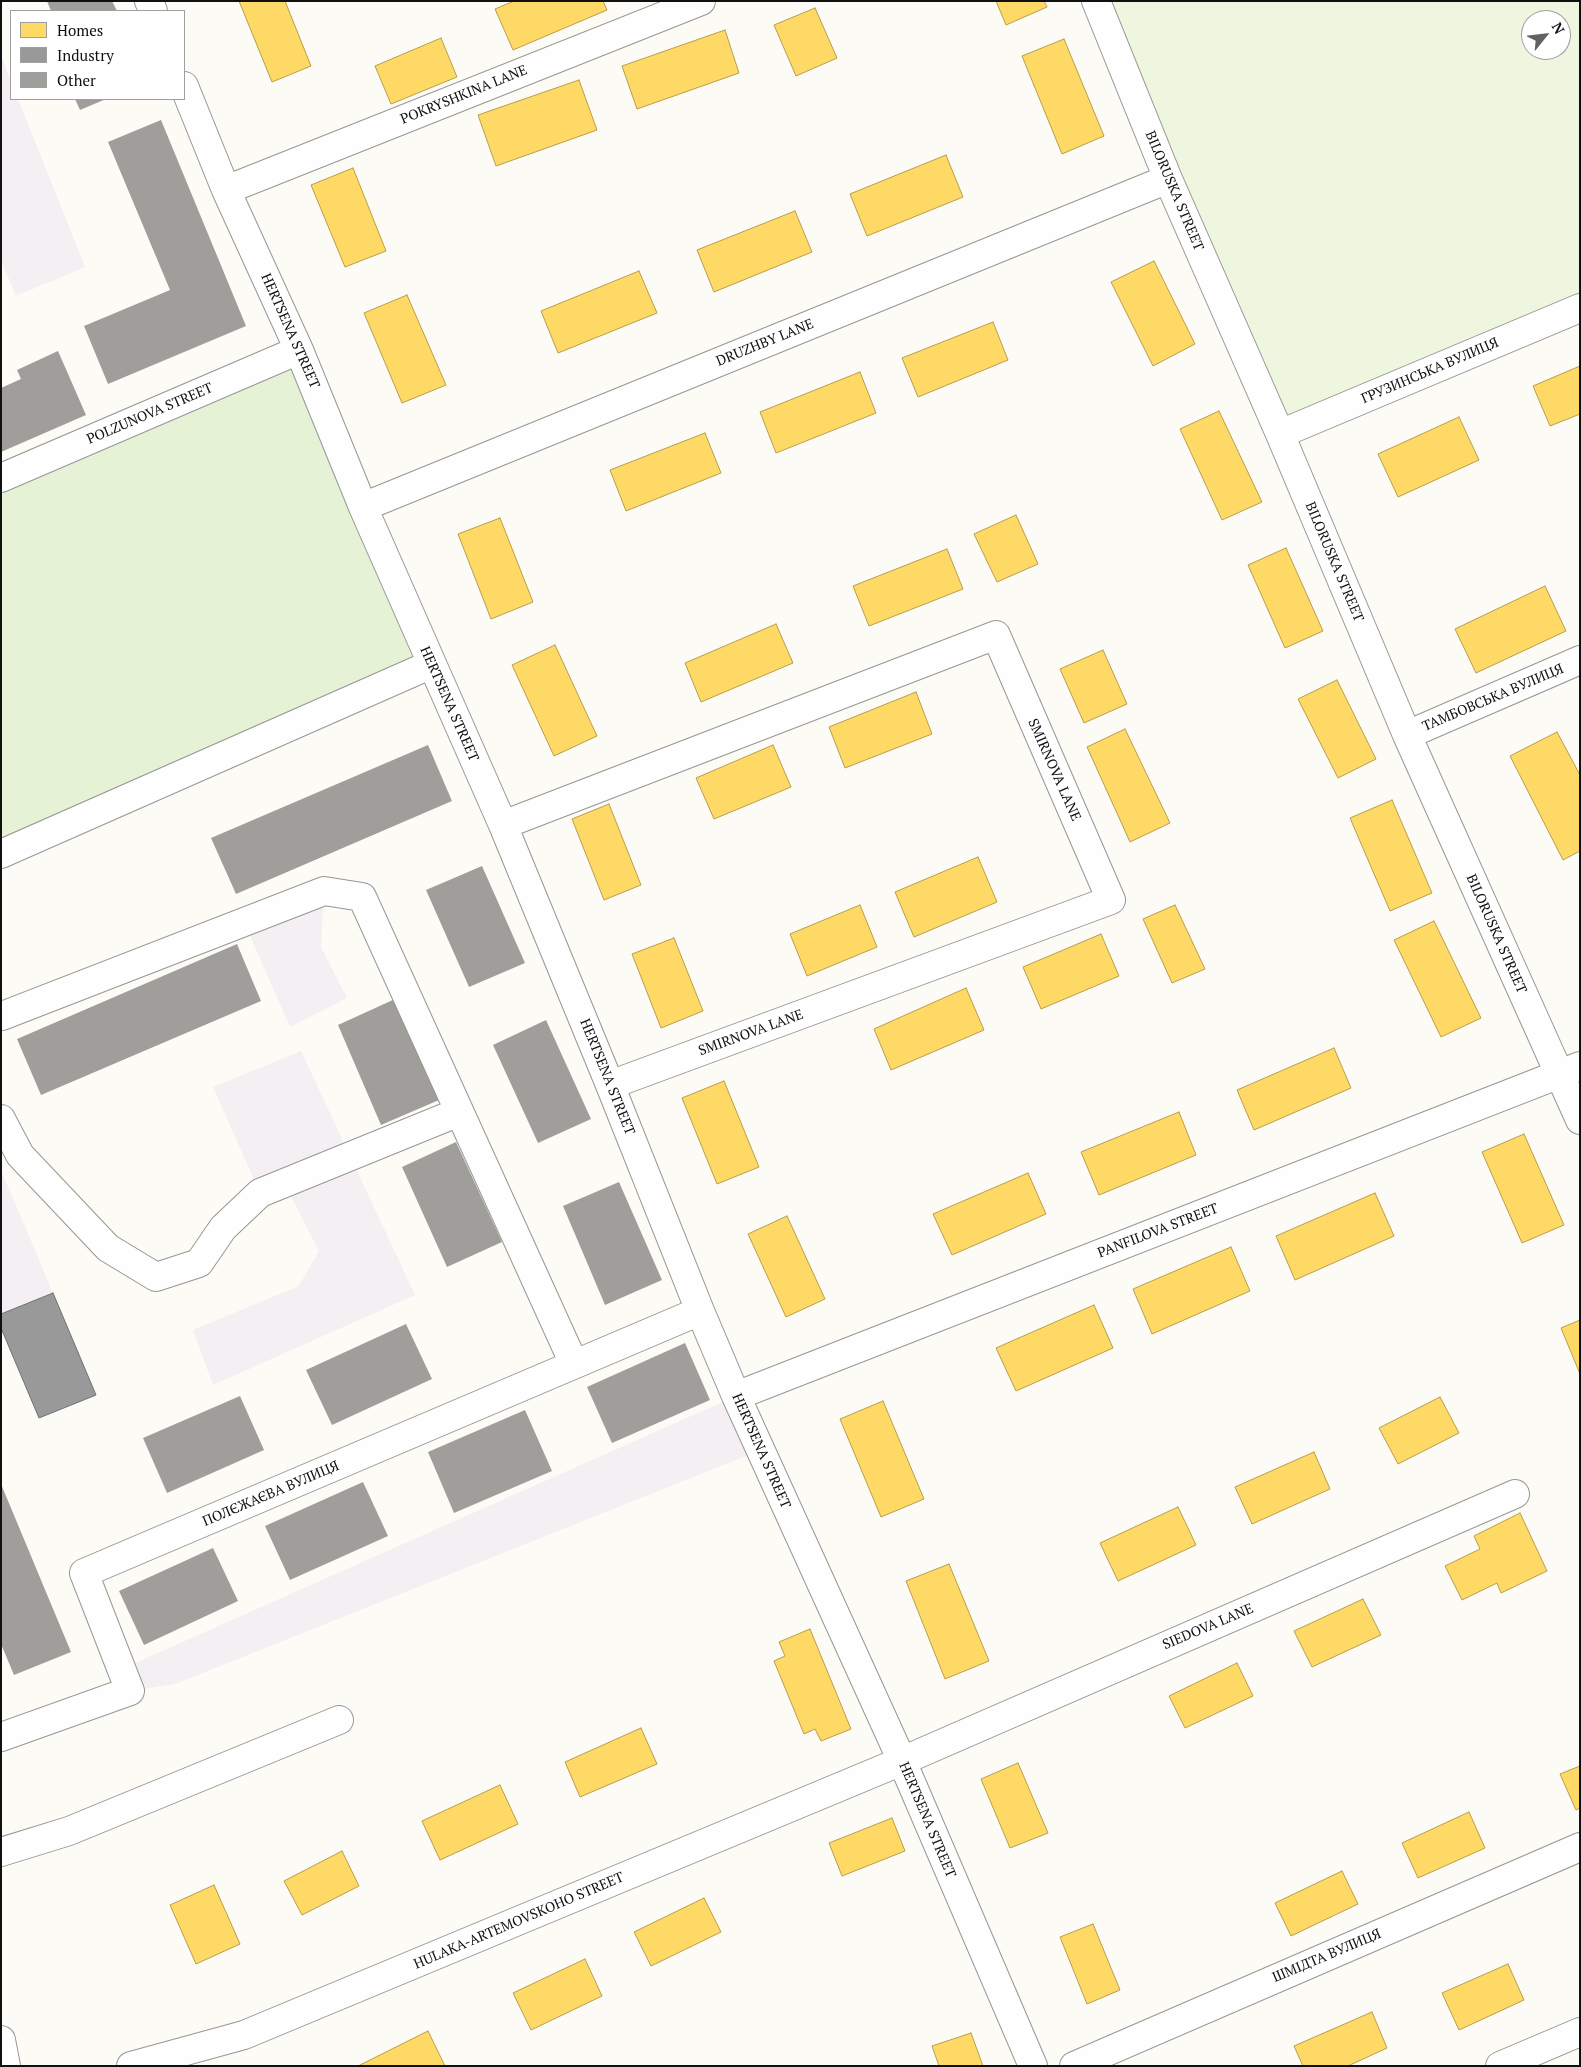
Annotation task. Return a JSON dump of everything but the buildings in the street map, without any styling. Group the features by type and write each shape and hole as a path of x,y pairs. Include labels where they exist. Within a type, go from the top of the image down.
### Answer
{"street":[{"name":"POKRYSHKINA LANE","path":"226,190 701,1"},
{"name":"BILORUSKA STREET","path":"1096,1 1168,179 1280,434 1407,735 1570,1071 1580,1120"},
{"name":"HERTSENA STREET","path":"185,88 226,190 299,350 363,507 503,825 736,1396 902,1761 1033,2066"},
{"name":"DRUZHBY LANE","path":"363,507 1168,179"},
{"name":"ГРУЗИНСЬКА ВУЛИЦЯ","path":"1280,434 1580,308"},
{"name":"POLZUNOVA STREET","path":"1,478 299,350"},
{"name":"SMIRNOVA LANE","path":"503,825 996,635 1111,900 610,1085"},
{"name":"ТАМБОВСЬКА ВУЛИЦЯ","path":"1407,735 1580,660"},
{"path":"1,854 432,664"},
{"path":"2,1016 324,891 362,897 574,1364"},
{"name":"PANFILOVA STREET","path":"736,1396 1570,1071"},
{"path":"1,1119 20,1155 108,1248 156,1277 199,1263 224,1228 260,1193 459,1112"},
{"name":"ПОЛЄЖАЄВА ВУЛИЦЯ","path":"1,1737 130,1691 84,1574 700,1311"},
{"name":"SIEDOVA LANE","path":"902,1761 1515,1494"},
{"path":"1,1852 69,1831 338,1720"},
{"name":"HULAKA-ARTEMOVSKOHO STREET","path":"131,2066 244,2035 902,1761"},
{"name":"ШМІДТА ВУЛИЦЯ","path":"1074,2066 1580,1847"},
{"path":"1500,2066 1580,2032"},
{"path":"1,2040 6,2066"}],"shaded area":[{"path":"1,56 10,78 10,100 18,100 85,267 16,296 1,260"},
{"path":"324,891 321,947 347,998 290,1027 244,922"},
{"path":"301,1051 415,1295 213,1385 193,1330 299,1286 319,1251 284,1183 260,1193 213,1087"},
{"path":"1,1170 53,1293 1,1314"},
{"path":"736,1396 761,1450 175,1684 130,1691 122,1669"}],"green space":[{"path":"1099,1 1580,1 1580,308 1280,434"},
{"path":"299,350 432,664 1,854 1,478"}]}
